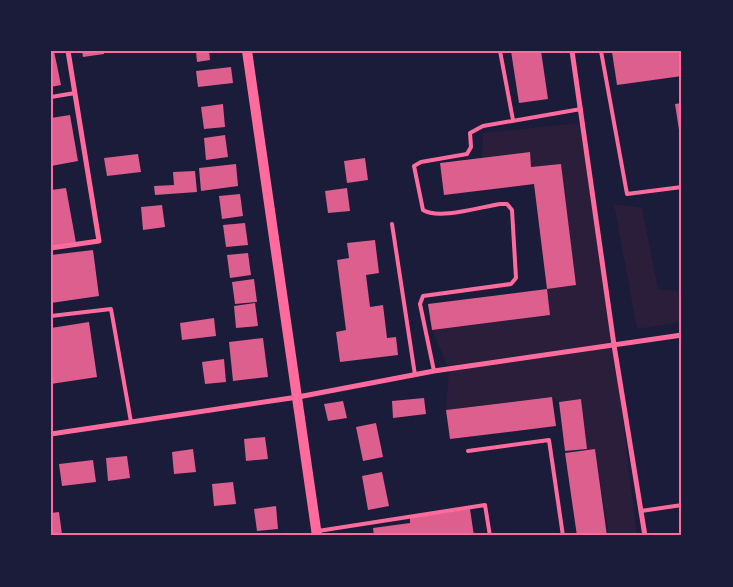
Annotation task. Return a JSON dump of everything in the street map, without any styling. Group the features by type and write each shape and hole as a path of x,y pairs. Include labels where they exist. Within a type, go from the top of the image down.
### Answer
{"main road":[{"path":"247,51 316,533"}],"street":[{"path":"51,248 99,241 68,51"},
{"path":"572,51 614,345 645,536"},
{"path":"51,434 298,397 434,372 682,335"}],"lane":[{"path":"500,51 513,120"},
{"path":"601,51 626,194 682,187"},
{"path":"51,97 75,93"},
{"path":"434,372 420,304 423,296 511,284 516,278 512,210 507,204 500,204 441,215 430,214 423,210 414,166 421,162 468,154 471,147 470,133 476,129 513,120 581,109"},
{"path":"392,224 415,375"},
{"path":"51,316 111,309 132,422"},
{"path":"468,452 549,440 563,536"},
{"path":"316,533 485,505 490,536"},
{"path":"641,510 682,505"}],"shaded area":[{"path":"579,123 614,345 637,536 609,536 595,449 587,449 581,399 559,402 552,397 446,410 449,369 432,330 550,315 547,289 576,285 561,164 531,167 529,152 482,158 483,133"},
{"path":"614,204 642,208 658,289 682,291 682,322 637,329"}],"building":[{"path":"51,51 54,51 61,85 51,87"},
{"path":"82,51 104,51 104,54 83,57"},
{"path":"196,51 209,51 210,60 197,62"},
{"path":"511,51 541,51 548,99 519,103"},
{"path":"682,51 682,76 617,85 612,52"},
{"path":"231,67 233,83 198,87 196,71"},
{"path":"682,103 682,143 681,143 675,104"},
{"path":"223,104 225,127 204,129 201,107"},
{"path":"70,115 78,161 51,166 51,118"},
{"path":"225,135 228,157 206,160 204,138"},
{"path":"530,152 531,167 561,164 576,285 547,289 534,184 444,195 440,163"},
{"path":"138,154 141,172 107,176 104,158"},
{"path":"365,158 368,180 347,183 344,161"},
{"path":"236,164 238,186 201,191 199,168"},
{"path":"195,171 197,192 155,195 154,186 174,185 173,172"},
{"path":"66,188 76,243 51,247 51,190"},
{"path":"347,188 350,211 328,213 325,191"},
{"path":"240,194 243,216 222,219 219,196"},
{"path":"162,205 165,227 143,230 141,207"},
{"path":"245,223 248,245 226,247 223,225"},
{"path":"375,240 379,273 366,275 370,307 383,305 387,338 396,337 398,355 340,362 336,332 346,330 337,260 349,258 347,243"},
{"path":"93,250 99,296 51,303 51,255"},
{"path":"248,253 251,275 230,278 227,255"},
{"path":"254,279 257,302 235,304 232,282"},
{"path":"547,289 550,315 432,330 428,304"},
{"path":"255,303 258,326 236,328 234,306"},
{"path":"214,318 216,336 182,340 180,323"},
{"path":"89,322 97,377 51,384 51,328"},
{"path":"263,338 268,377 233,381 229,342"},
{"path":"224,359 226,382 205,384 202,362"},
{"path":"552,397 556,426 450,439 446,410"},
{"path":"424,398 426,414 393,418 392,401"},
{"path":"581,399 587,449 565,451 559,402"},
{"path":"343,401 347,418 328,421 324,404"},
{"path":"376,423 383,457 363,461 356,427"},
{"path":"265,437 268,459 246,461 244,439"},
{"path":"193,449 196,472 174,474 172,452"},
{"path":"595,449 607,536 577,536 565,453"},
{"path":"127,456 130,478 108,481 106,458"},
{"path":"93,460 96,482 62,486 59,464"},
{"path":"382,472 389,506 368,510 362,476"},
{"path":"233,482 236,504 214,506 212,484"},
{"path":"276,506 278,529 257,531 254,509"},
{"path":"470,509 474,536 374,536 373,528 410,523 410,518"},
{"path":"59,512 62,534 51,535 51,513"}]}
